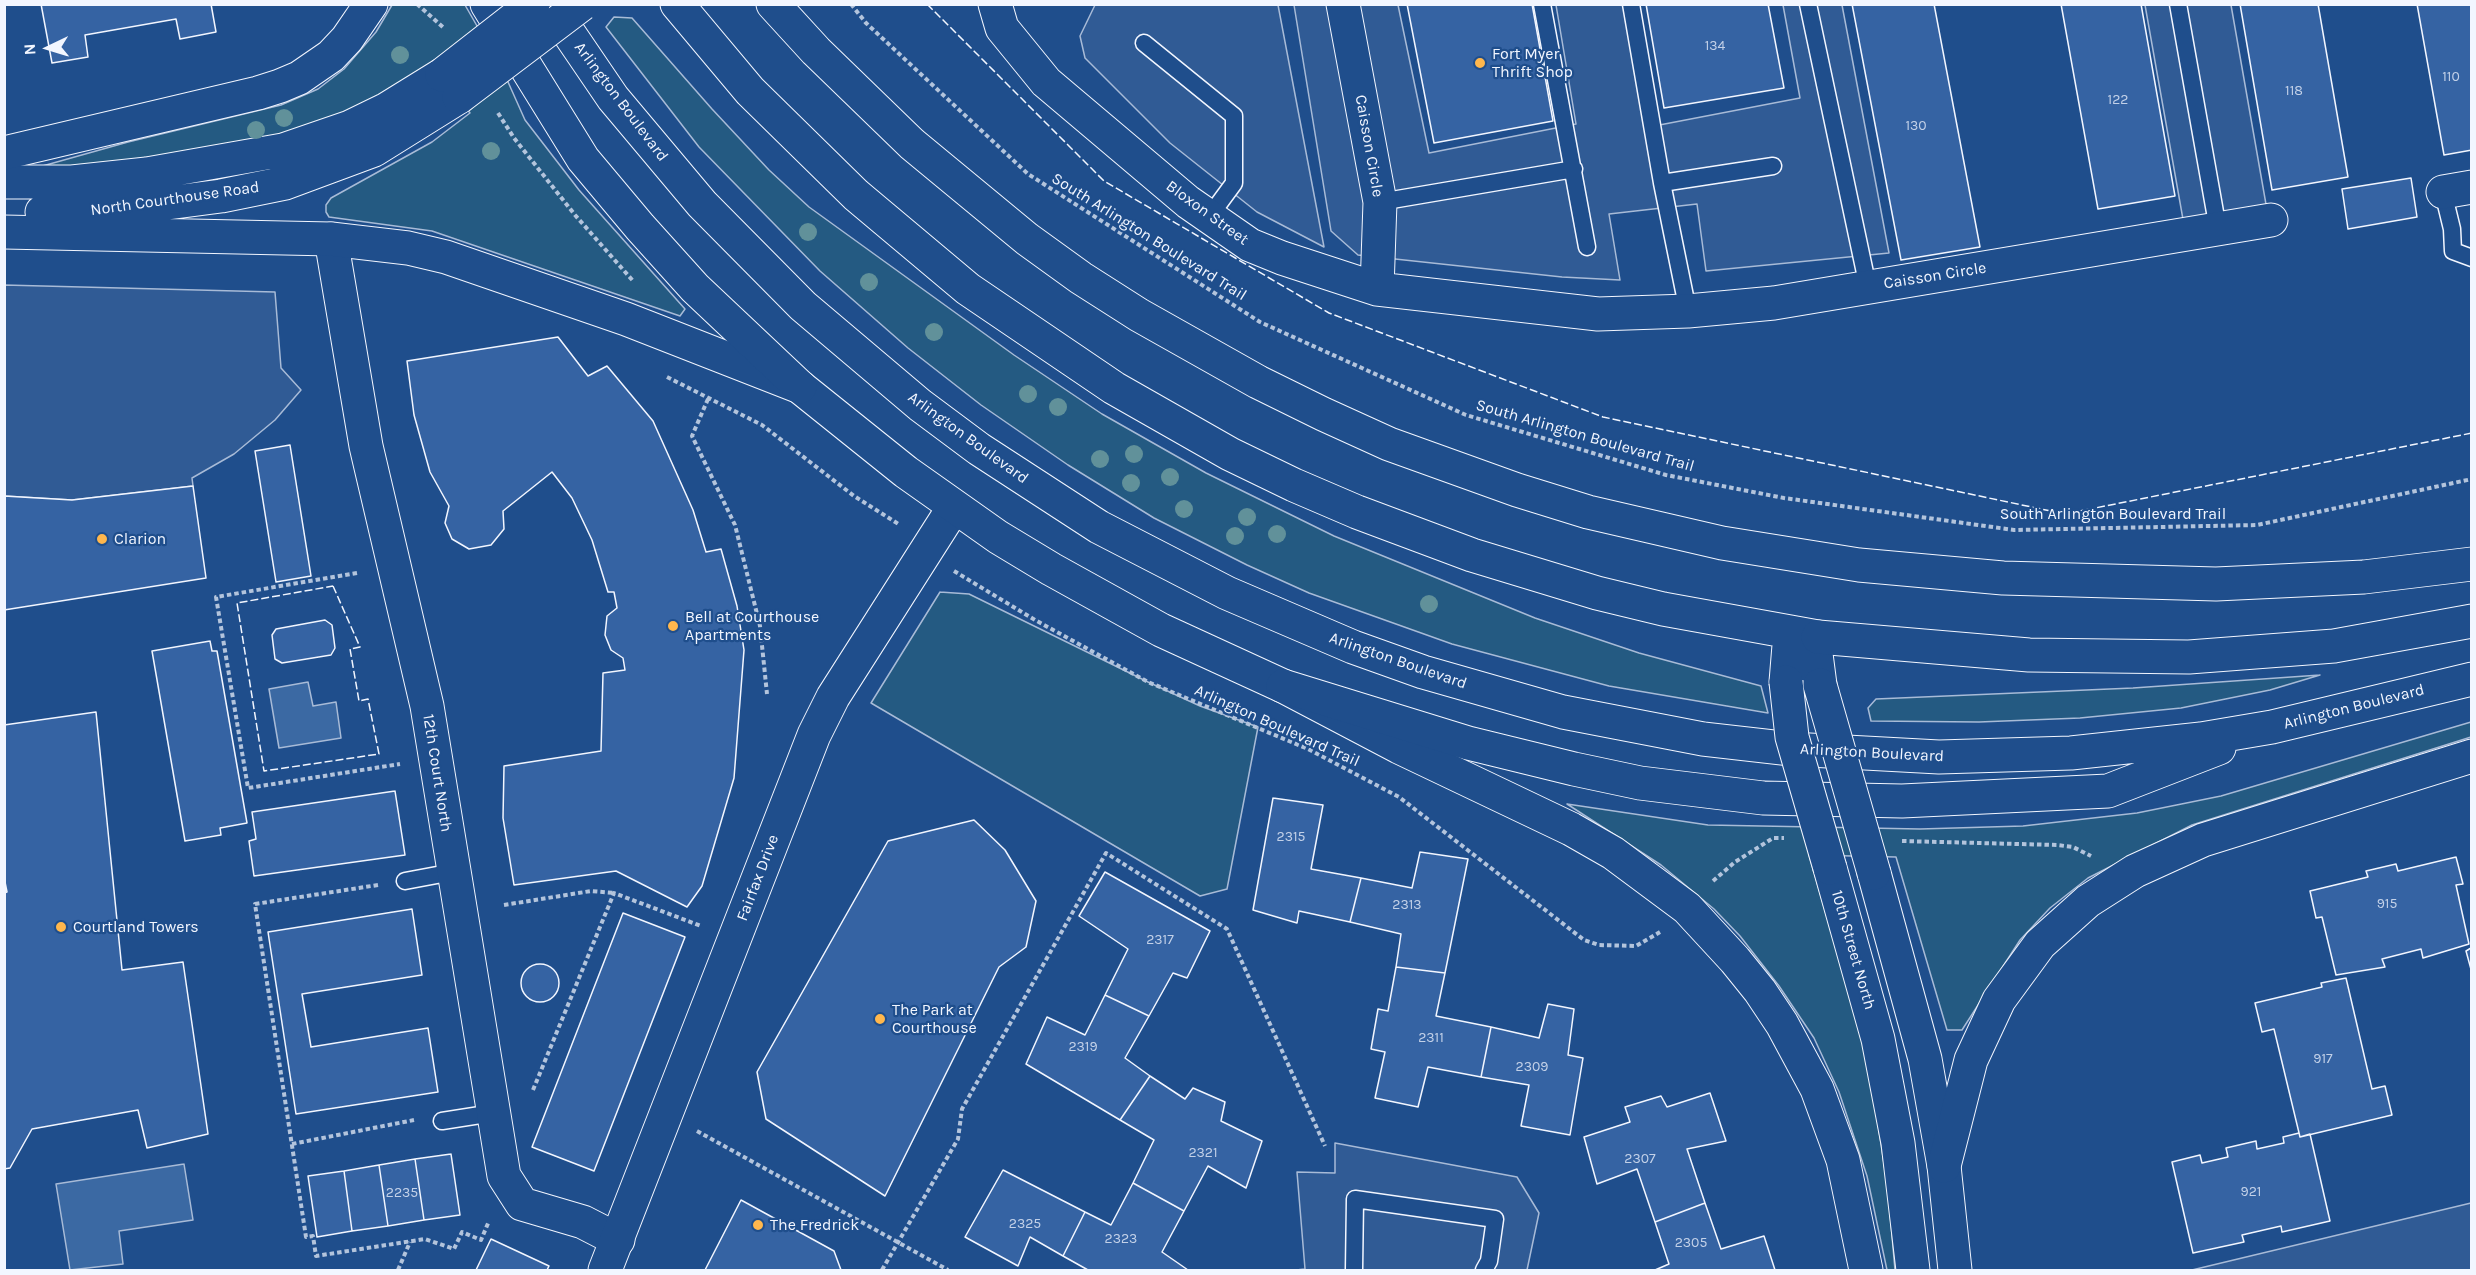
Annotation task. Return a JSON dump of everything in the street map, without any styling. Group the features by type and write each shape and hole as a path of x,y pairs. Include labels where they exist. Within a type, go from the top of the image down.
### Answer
{"main road":[{"path":"4,153 280,86 299,78 331,56 347,39 370,4"},
{"path":"487,4 583,159 640,227 695,288 800,387 880,452 998,537 1103,599 1161,630 1283,686 1399,747 1571,829 1604,848 1654,881 1711,932 1735,960 1782,1024 1817,1089 1844,1160 1866,1270"},
{"name":"North Courthouse Road","path":"4,213 145,206 221,196 285,183 374,150 451,86 534,4"},
{"name":"Arlington Boulevard","path":"549,4 613,98 675,173 754,260 861,357 979,449 1099,527 1227,593 1294,622 1423,672 1563,712 1680,735 1791,749 1879,755 2009,756 2201,739 2272,727 2472,679"},
{"name":"North Courthouse Road","path":"4,182 72,182 147,174 283,150 350,127 387,109 451,86 582,4"},
{"path":"676,4 750,91 794,136 916,247 968,289 1060,354 1177,425 1262,470 1357,512 1530,575 1663,609 1804,635 2029,655 2189,657 2334,646 2472,621"},
{"path":"772,4 816,51 912,144 1027,239 1082,278 1139,315 1258,382 1389,444 1496,483 1588,512 1722,543 1859,565 2002,578 2216,584 2364,577 2472,564"},
{"name":"Bloxon Street","path":"995,4 1002,28 1046,82 1209,217 1260,249 1377,289 1598,314"},
{"name":"Caisson Circle","path":"1343,4 1380,202 1377,289"},
{"name":"Caisson Circle","path":"1598,314 1688,311 1774,303 2271,220"},
{"path":"4,232 331,239 408,248 446,257 626,319 800,387"},
{"name":"12th Court North","path":"331,239 366,446 427,706 504,1176 522,1204 583,1222 618,1240"},
{"name":"Fairfax Drive","path":"605,1270 814,735 833,697 954,507"},
{"path":"1804,635 1816,654 1820,685 1913,1006 1931,1089 1944,1166 1955,1270"},
{"name":"10th Street North","path":"1804,635 1786,682 1792,737 1878,1039 1898,1143 1913,1270"},
{"path":"1283,686 1468,743 1629,781 1701,792 1832,801 1971,799 2108,791 2272,727"},
{"path":"1944,1166 1971,1060 1999,1000 2040,944 2088,901 2135,871 2203,840 2472,756"}],"lane":[{"path":"1542,4 1587,247"},
{"path":"1631,4 1662,183 1688,311"},
{"path":"1808,4 1868,287"},
{"path":"2178,4 2218,229"},
{"path":"1144,43 1234,116 1234,183 1209,217"},
{"path":"1662,183 1773,166"},
{"path":"1380,202 1574,169"},
{"path":"2457,190 2452,229 2454,251 2472,258"},
{"path":"405,881 453,872"},
{"path":"442,1121 493,1113"},
{"path":"1354,1270 1355,1199 1495,1220 1489,1261 1484,1270"}],"path":[{"name":"South Arlington Boulevard Trail","path":"851,4 866,23 1028,174 1260,322 1466,415 1666,475 1784,498 2014,530 2257,525 2472,479"},
{"path":"661,374 762,424 854,496 898,524"},
{"path":"708,399 692,436 735,525 760,626 767,694"},
{"name":"Arlington Boulevard Trail","path":"955,572 1035,620 1149,682 1308,749 1399,797 1584,940 1599,945 1636,946 1669,927"},
{"path":"357,573 216,597 248,788 406,763"},
{"path":"882,1270 958,1139 962,1109 1106,854 1227,929 1325,1146"},
{"path":"388,884 255,904 306,1237 313,1236 316,1256 425,1239 454,1248 462,1232 481,1240 492,1215"},
{"path":"504,905 591,891 614,893 701,927"},
{"path":"533,1090 614,893"},
{"path":"667,1115 948,1270"},
{"path":"292,1144 420,1119"},
{"path":"398,1270 410,1242"}],"shaded area":[{"path":"392,5 465,5 504,73 525,120 579,190 685,309 680,316 432,231 329,217 326,205 331,198 432,142 470,113 432,62 394,89 360,107 293,133 190,152 64,168 39,167 128,142 281,105 318,89 344,69 376,32"},
{"path":"1095,5 1278,5 1324,247 1257,212 1170,143 1085,58 1080,36"},
{"path":"1294,5 1398,5 1429,153 1576,124 1556,5 1628,5 1649,127 1800,98 1783,5 1842,5 1889,253 1706,271 1697,204 1609,214 1620,280 1562,277 1358,255 1331,231"},
{"path":"2145,5 2231,5 2267,210 2184,225"},
{"path":"614,17 632,18 769,170 809,207 1014,355 1102,414 1206,473 1334,536 1535,618 1639,653 1761,686 1768,713 1609,686 1452,644 1309,593 1247,565 1154,518 1068,465 981,405 908,348 820,271 699,147 606,27"},
{"path":"4,285 275,292 281,368 301,390 275,420 234,454 192,478 193,486 72,500 5,496"},
{"path":"940,592 969,594 1200,706 1258,727 1227,889 1200,896 871,703"},
{"path":"2320,675 2270,690 2181,708 2080,718 1979,722 1871,721 1868,708 1876,699 2133,688"},
{"path":"308,682 313,706 336,702 341,738 279,748 269,689"},
{"path":"2471,722 2471,737 2192,825 2088,878 2050,908 2020,940 1962,1030 1947,1030 1896,857 1809,855 1868,1059 1888,1190 1895,1270 1887,1270 1867,1176 1839,1092 1814,1038 1779,986 1740,936 1714,909 1661,865 1567,804 1708,825 1920,829 2023,826 2137,813 2221,796"},
{"path":"1335,1143 1517,1177 1539,1213 1527,1270 1296,1270 1305,1269 1297,1172 1335,1173"},
{"path":"184,1164 193,1220 119,1231 123,1264 70,1270 56,1184"},
{"path":"2471,1203 2471,1270 2192,1270"}],"building":[{"path":"41,4 211,4 216,32 180,39 176,19 85,35 88,57 52,63"},
{"name":"Fort Myer Thrift Shop","path":"1407,4 1532,4 1553,121 1434,143"},
{"path":"1646,4 1768,4 1784,88 1664,108"},
{"path":"1852,4 1934,4 1980,247 1901,260"},
{"path":"2061,4 2141,4 2175,196 2098,209"},
{"path":"2240,4 2318,4 2348,177 2272,190"},
{"path":"2417,4 2472,4 2472,150 2444,155"},
{"path":"2411,178 2417,217 2348,229 2342,189"},
{"name":"Bell at Courthouse Apartments","path":"558,337 588,376 607,366 653,421 693,510 706,552 721,549 737,606 744,650 734,778 702,886 687,907 616,871 514,885 503,818 504,766 601,751 603,673 625,670 623,658 611,650 605,635 607,616 617,608 614,592 608,592 592,540 572,498 552,472 503,511 504,529 491,545 469,549 452,539 445,523 449,506 430,472 414,415 407,361"},
{"path":"290,445 311,576 276,582 255,451"},
{"name":"Clarion","path":"193,486 206,578 4,610 4,496 72,500"},
{"path":"325,620 332,625 335,648 331,655 282,663 275,659 272,635 276,629"},
{"path":"210,641 212,651 217,651 247,823 220,828 221,835 185,841 152,651"},
{"name":"Courtland Towers","path":"96,712 122,970 183,962 208,1134 147,1148 138,1110 32,1129 10,1168 4,1169 4,893 7,892 4,877 4,725"},
{"path":"395,791 405,855 254,876 249,841 256,839 252,812"},
{"path":"1273,798 1323,805 1311,869 1361,878 1350,922 1299,911 1297,923 1253,910"},
{"name":"The Park at Courthouse","path":"974,820 1005,850 1036,901 1026,947 999,967 885,1196 766,1119 757,1072 888,841"},
{"path":"1420,852 1468,859 1445,973 1396,967 1401,934 1350,922 1361,878 1412,888"},
{"path":"2456,857 2463,884 2456,885 2469,944 2423,958 2421,949 2382,959 2385,967 2336,975 2322,917 2316,918 2310,891 2368,877 2366,871 2396,864 2398,871"},
{"path":"1105,872 1210,931 1187,978 1173,973 1149,1016 1105,995 1128,949 1079,916"},
{"path":"412,909 422,975 302,994 311,1047 428,1028 438,1092 296,1114 268,932"},
{"path":"623,913 685,937 594,1171 532,1147"},
{"path":"2472,948 2472,973 2466,951"},
{"path":"540,964 553,970 559,983 553,996 540,1002 527,996 521,983 527,970"},
{"path":"1396,967 1445,973 1436,1016 1491,1027 1481,1077 1428,1067 1418,1107 1375,1098 1385,1052 1371,1049 1378,1009 1388,1011"},
{"path":"2346,978 2372,1089 2385,1086 2392,1115 2300,1137 2274,1029 2262,1032 2255,1003 2322,987 2321,983"},
{"path":"1105,995 1149,1016 1125,1058 1150,1076 1120,1120 1026,1064 1047,1017 1085,1035"},
{"path":"1548,1004 1574,1009 1568,1055 1583,1058 1570,1135 1521,1126 1529,1085 1481,1077 1491,1027 1539,1038"},
{"path":"1150,1076 1185,1099 1193,1088 1225,1102 1221,1121 1262,1141 1246,1188 1208,1166 1184,1211 1133,1183 1154,1140 1120,1120"},
{"path":"1710,1093 1726,1141 1687,1149 1705,1203 1655,1222 1637,1169 1597,1184 1584,1137 1630,1122 1625,1107 1661,1096 1667,1107"},
{"path":"2299,1133 2300,1137 2310,1134 2330,1221 2282,1232 2281,1226 2242,1235 2244,1242 2193,1253 2172,1162 2200,1155 2202,1163 2228,1157 2226,1148 2256,1141 2257,1149 2284,1143 2283,1137"},
{"path":"451,1154 460,1215 424,1220 415,1159"},
{"path":"415,1159 424,1220 388,1226 379,1165"},
{"path":"379,1165 388,1226 352,1231 344,1171"},
{"path":"1003,1170 1085,1212 1063,1256 1030,1237 1018,1266 965,1237"},
{"path":"344,1171 352,1231 317,1237 308,1176"},
{"path":"1133,1183 1184,1211 1162,1252 1188,1270 1088,1270 1063,1256 1085,1212 1111,1225"},
{"name":"The Fredrick","path":"741,1200 834,1251 841,1270 705,1270"},
{"path":"1705,1203 1721,1249 1764,1236 1775,1270 1655,1270 1669,1264 1655,1222"},
{"path":"491,1239 549,1266 547,1270 476,1270"}],"fence":[{"path":"927,4 1104,181 1329,313 1603,417 2065,514 2472,433"},
{"path":"333,586 360,647 350,649 359,701 368,699 379,754 264,771 237,603 333,586"}],"place":[{"name":"Fort Myer Thrift Shop","path":"1480,63"},
{"name":"Clarion","path":"102,539"},
{"name":"Bell at Courthouse Apartments","path":"673,626"},
{"name":"Courtland Towers","path":"61,927"},
{"name":"The Park at Courthouse","path":"880,1019"},
{"name":"The Fredrick","path":"758,1225"}]}
